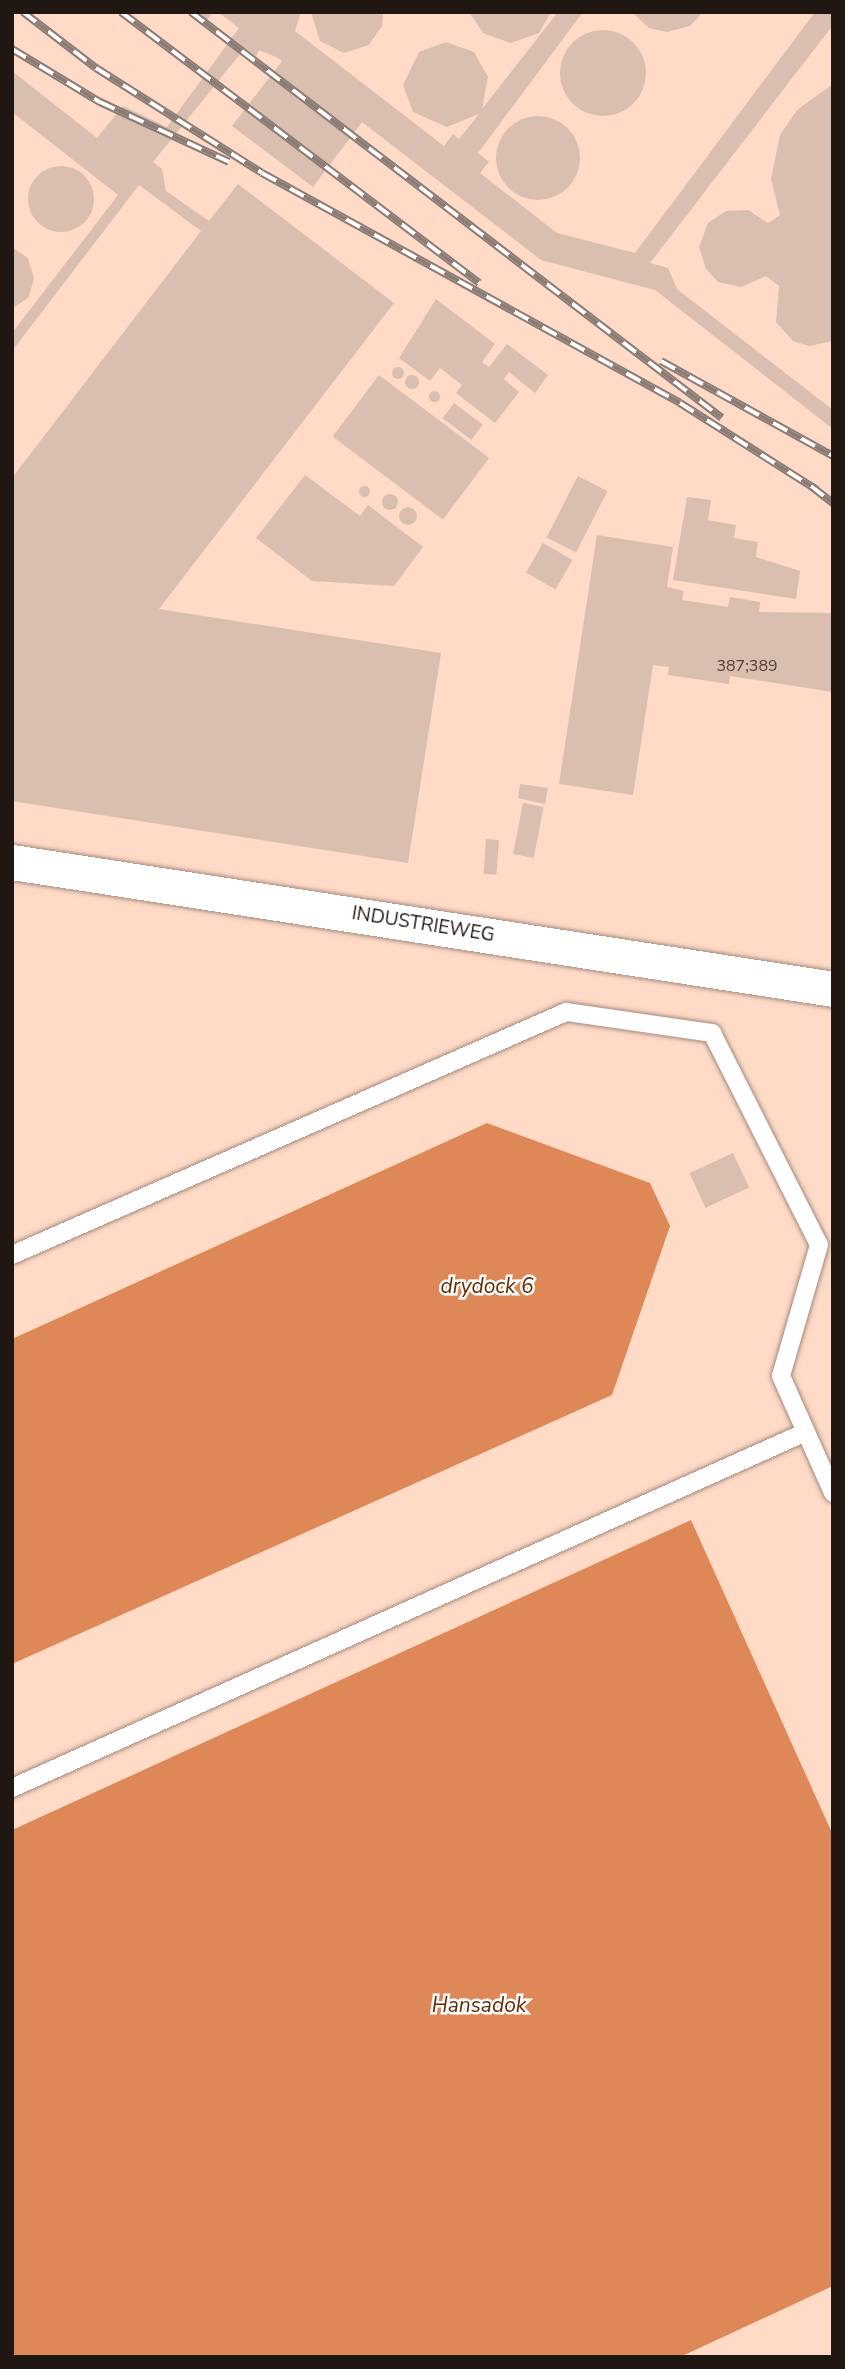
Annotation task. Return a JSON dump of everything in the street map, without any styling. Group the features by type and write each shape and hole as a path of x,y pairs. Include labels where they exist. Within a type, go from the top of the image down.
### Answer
{"street":[{"name":"INDUSTRIEWEG","path":"12,862 833,989"}],"lane":[{"path":"12,1255 566,1012 712,1033 819,1245 781,1376 833,1493"},
{"path":"12,1788 806,1432"}],"shaded area":[{"path":"12,12 833,12 833,2357 12,2357"}],"water":[{"name":"drydock 6","path":"487,1123 650,1183 670,1226 612,1395 12,1664 12,1339"},
{"name":"Hansadok","path":"691,1520 833,1835 833,2286 680,2357 12,2357 12,1830"}],"building":[{"path":"191,12 213,12 205,23"},
{"path":"218,12 301,12 295,31 444,146 453,134 459,139 479,114 447,127 413,112 403,85 419,52 446,42 474,52 488,77 482,109 558,12 583,12 478,153 489,162 480,173 557,233 635,253 815,12 833,12 833,25 650,263 668,268 677,289 833,410 833,429 655,290 541,260 362,122 313,187 232,126 282,61 259,50 256,56 245,48 153,162 162,169 166,191 209,221 238,184 394,303 159,609 441,653 408,863 12,801 12,478 201,231 139,185 12,351 12,333 118,195 12,112 12,71 97,138 123,106 167,127 239,28"},
{"path":"311,12 383,12 382,26 369,45 344,53 320,41"},
{"path":"469,12 551,12 539,33 511,43 483,33"},
{"path":"632,12 703,12 690,26 667,32 649,28"},
{"path":"595,30 611,30 634,42 643,56 646,73 643,90 634,104 611,116 595,116 579,109 567,97 560,81 560,65 567,49 579,37"},
{"path":"833,84 833,341 809,346 793,341 776,322 779,286 766,276 741,287 718,282 706,269 699,247 708,223 726,211 748,210 768,223 780,215 771,179 780,135 797,110"},
{"path":"538,116 561,123 573,135 580,158 573,181 561,193 538,200 515,193 503,181 496,158 503,135 515,123"},
{"path":"61,166 74,169 84,176 91,186 94,199 91,212 84,222 74,229 61,232 48,229 38,222 31,212 28,199 31,186 38,176 48,169"},
{"path":"12,247 28,258 34,278 29,297 12,309"},
{"path":"436,299 495,344 482,362 489,367 507,344 548,375 535,393 509,372 504,379 519,392 495,423 456,393 462,385 440,368 430,381 399,358"},
{"path":"393,368 403,368 403,378 393,378"},
{"path":"379,375 489,458 443,520 333,436"},
{"path":"412,375 417,377 417,387 412,389 407,387 405,382 407,377"},
{"path":"434,390 440,396 434,402 428,396"},
{"path":"454,403 483,425 471,440 443,418"},
{"path":"305,475 360,516 368,505 423,547 394,586 312,581 256,538"},
{"path":"578,476 607,491 576,552 547,537"},
{"path":"364,486 368,487 368,495 364,496 360,495 359,491 360,487"},
{"path":"387,494 393,494 398,502 396,508 387,510 382,505 382,499"},
{"path":"687,497 711,500 708,520 736,525 734,538 758,542 756,557 800,571 796,599 673,580"},
{"path":"408,507 414,510 417,516 414,522 408,525 402,522 399,516 402,510"},
{"path":"597,535 673,547 667,587 684,591 682,600 728,607 730,597 760,602 759,612 833,613 833,692 730,676 729,684 668,675 669,667 653,665 633,795 559,784"},
{"path":"543,543 572,560 555,589 526,572"},
{"path":"520,784 548,788 545,804 518,798"},
{"path":"523,803 544,807 534,858 513,854"},
{"path":"486,839 499,840 497,875 484,874"},
{"path":"733,1153 749,1187 706,1208 689,1173"}],"railway":[{"path":"23,12 96,68 262,173 680,403 817,490"},
{"path":"121,12 479,283"},
{"path":"191,12 722,418"},
{"path":"12,49 100,102 229,162"},
{"path":"661,361 833,456"},
{"path":"811,486 833,503"}]}
